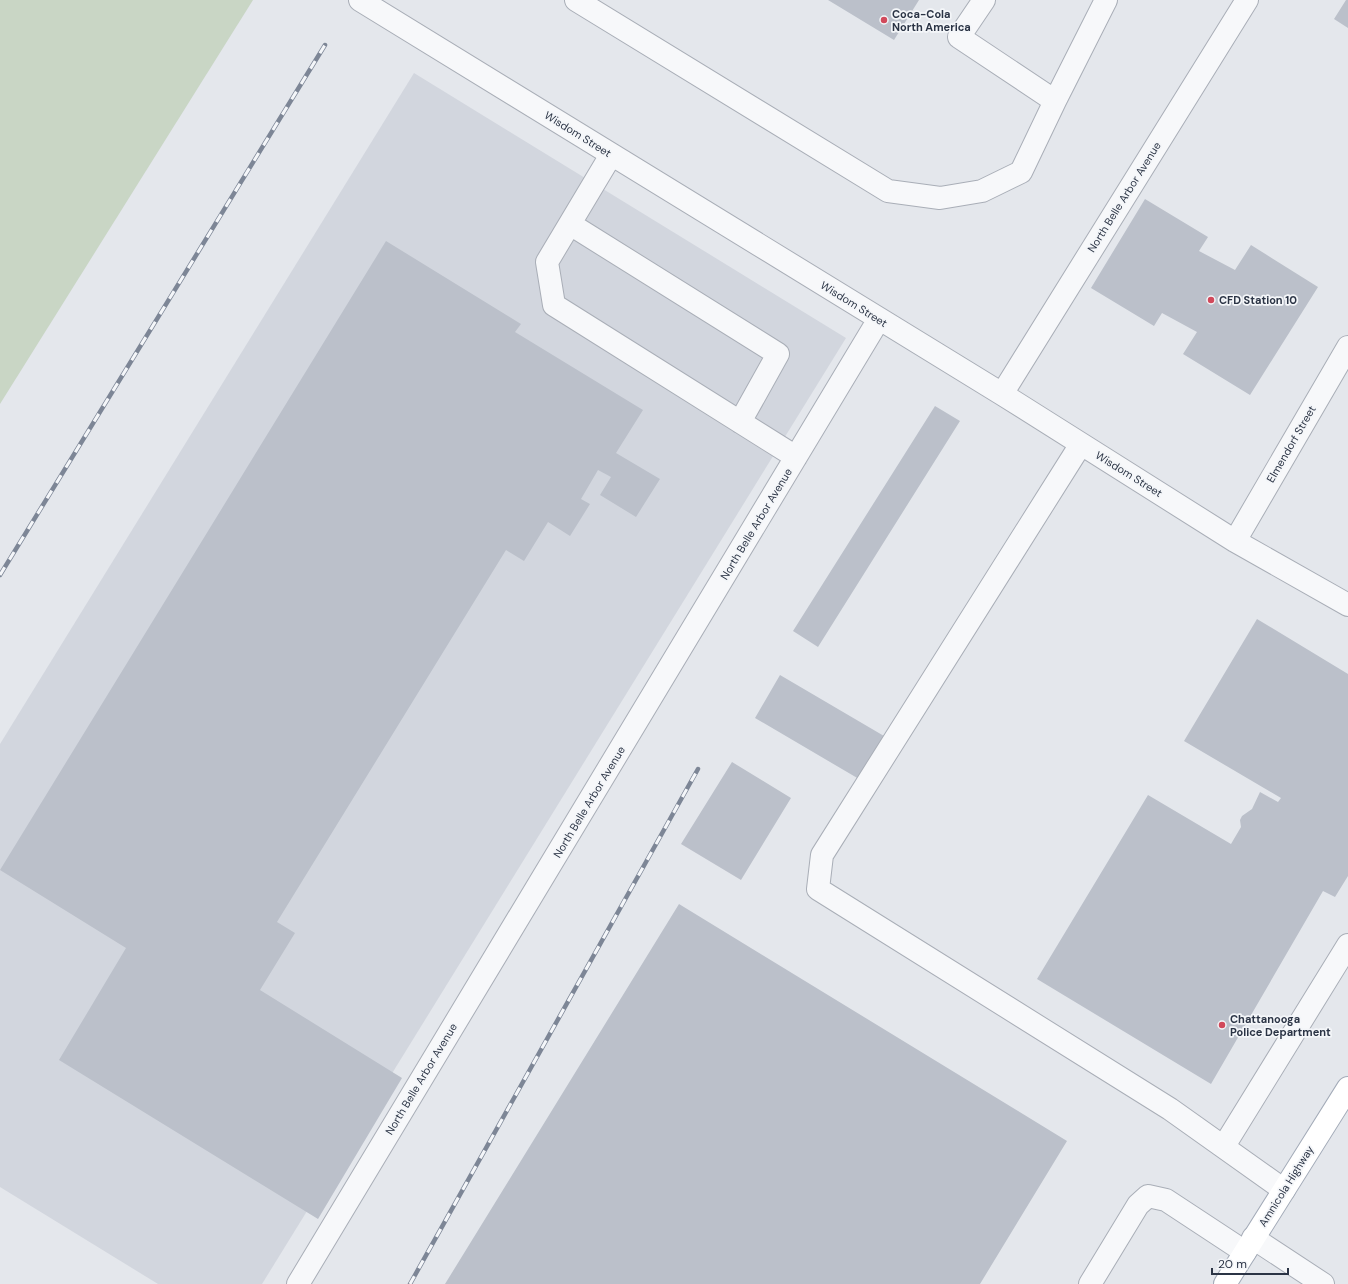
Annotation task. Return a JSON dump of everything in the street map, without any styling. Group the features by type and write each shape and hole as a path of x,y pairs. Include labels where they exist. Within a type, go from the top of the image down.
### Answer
{"main road":[{"name":"Amnicola Highway","path":"1225,1284 1348,1088"}],"street":[{"name":"Wisdom Street","path":"360,0 1002,394 1235,541 1348,605"},
{"path":"576,0 888,191 940,198 982,191 1020,172 1106,0"},
{"path":"984,0 959,37 1055,100"},
{"name":"North Belle Arbor Avenue","path":"1002,394 1247,0"},
{"path":"612,155 547,262 554,305 796,457"},
{"path":"570,224 778,354 740,422"},
{"name":"North Belle Arbor Avenue","path":"298,1284 879,319"},
{"name":"Elmendorf Street","path":"1235,541 1348,347"},
{"path":"1081,444 822,855 818,888 1170,1109 1284,1190"},
{"path":"1224,1146 1348,945"},
{"path":"1090,1284 1138,1205 1148,1196 1166,1200 1323,1284"}],"shaded area":[{"path":"414,73 846,338 262,1284 158,1284 0,1187 0,744"}],"green space":[{"path":"0,0 253,0 0,404"}],"building":[{"name":"Coca-Cola North America","path":"828,0 919,0 894,40"},
{"path":"1346,0 1348,0 1348,28 1334,19"},
{"name":"CFD Station 10","path":"1145,199 1208,237 1199,251 1235,270 1251,245 1318,287 1250,395 1183,354 1197,332 1162,313 1154,326 1091,288"},
{"path":"386,241 521,324 515,332 643,410 616,453 660,479 636,517 600,495 611,477 598,470 581,499 590,504 570,536 548,522 524,561 506,550 277,922 295,933 260,990 402,1078 318,1219 59,1060 126,948 0,870"},
{"path":"935,406 960,421 818,647 793,631"},
{"path":"1257,619 1348,674 1348,876 1335,897 1323,891 1211,1084 1037,979 1148,795 1231,844 1241,827 1240,820 1242,816 1252,809 1260,792 1278,802 1281,798 1184,741"},
{"path":"780,675 884,736 859,779 755,718"},
{"path":"732,762 791,798 741,880 681,844"},
{"path":"679,904 1067,1141 980,1284 445,1284"}],"railway":[{"path":"0,575 325,45"},
{"path":"410,1284 698,769"}],"place":[{"name":"Coca-Cola North America","path":"884,20"},
{"name":"CFD Station 10","path":"1211,300"},
{"name":"Chattanooga Police Department","path":"1222,1025"}]}
